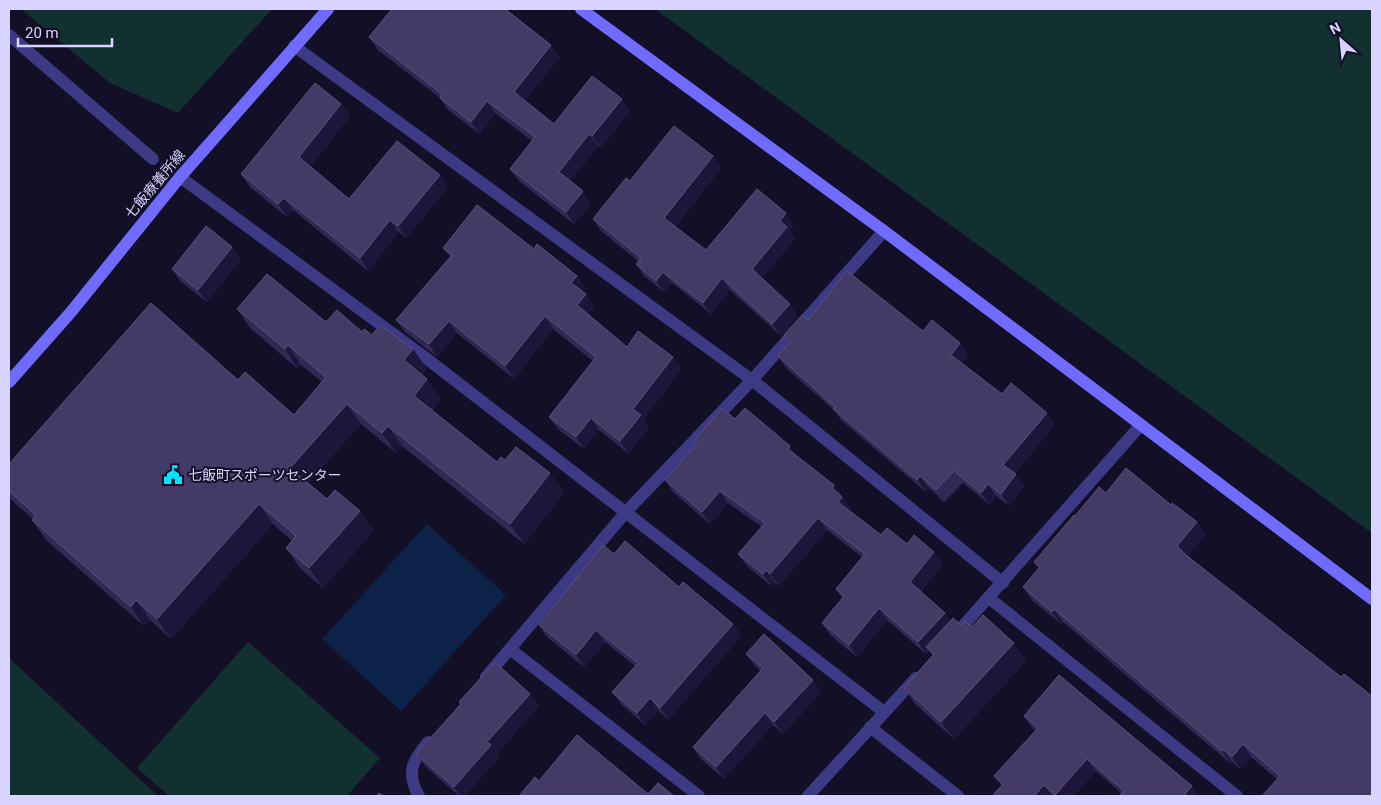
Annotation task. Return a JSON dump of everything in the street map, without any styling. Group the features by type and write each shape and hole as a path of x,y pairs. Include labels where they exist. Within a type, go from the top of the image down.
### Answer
{"street":[{"name":"七飯療養所線","path":"9,382 71,312 180,177 328,9"},
{"path":"582,9 884,232 1372,599"},
{"path":"9,35 153,159"},
{"path":"294,46 752,380 1003,583"},
{"path":"180,177 422,355 884,712"},
{"path":"478,685 626,512 752,380 884,232"},
{"path":"943,648 1003,583 1140,426"},
{"path":"989,598 1237,796"},
{"path":"510,649 699,796"},
{"path":"808,796 923,669"},
{"path":"870,727 958,796"},
{"path":"419,796 412,784 414,759 439,729"}],"green space":[{"path":"21,9 272,9 178,113 110,83"},
{"path":"655,9 1372,9 1372,533"},
{"path":"248,642 380,758 347,796 169,796 137,768"},
{"path":"9,658 158,796 9,796"}],"water":[{"path":"427,524 506,595 401,711 322,639"}],"building":[{"path":"392,9 505,9 551,45 514,92 554,124 592,76 622,99 592,136 589,134 559,172 583,191 566,212 510,169 535,137 487,101 471,122 440,98 442,94 369,37"},
{"path":"315,83 341,104 299,157 349,199 397,141 440,175 398,226 390,220 360,258 284,198 278,204 241,174"},
{"path":"674,126 713,156 664,218 706,250 757,189 786,213 780,221 787,227 752,269 790,304 772,324 722,278 703,303 663,272 656,281 636,264 641,258 593,219 626,178 630,181"},
{"path":"477,205 534,249 537,244 577,276 571,283 586,294 577,305 627,347 638,331 673,357 633,409 641,415 620,441 591,418 576,437 549,417 596,357 545,316 505,366 449,321 429,344 396,320 452,255 443,248"},
{"path":"206,226 232,247 198,290 172,269"},
{"path":"847,271 923,331 932,320 960,343 951,355 1002,394 1011,383 1047,413 1003,465 1016,474 1001,494 988,484 981,493 954,471 936,490 920,476 917,480 833,409 835,407 778,356 791,341 784,335 802,315 808,320"},
{"name":"七飯町スポーツセンター","path":"267,274 326,322 337,310 362,332 364,329 372,335 380,325 413,349 404,360 427,379 414,396 497,462 501,457 505,460 516,447 550,473 510,524 388,426 382,433 347,404 290,468 327,499 335,490 360,511 309,568 286,548 296,536 259,504 157,619 136,600 131,607 32,520 36,515 9,491 9,464 151,303 238,380 245,372 294,415 326,377 288,345 285,349 237,309"},
{"path":"722,408 735,419 745,408 790,446 788,449 834,485 832,488 842,497 838,502 881,535 887,528 907,544 914,535 934,552 910,582 945,613 918,642 879,608 849,645 822,623 844,596 836,589 865,554 818,518 770,574 766,570 763,574 738,554 765,523 720,491 702,512 665,480 697,443 694,441"},
{"path":"1126,468 1171,505 1172,503 1197,522 1177,546 1186,555 1341,677 1344,674 1372,696 1372,796 1262,796 1280,776 1243,744 1232,757 1224,750 1222,751 1054,609 1052,612 1023,587 1040,567 1034,562 1074,515 1099,487 1106,493"},
{"path":"625,541 679,587 683,582 733,624 660,708 650,698 637,713 612,692 638,663 596,630 576,655 539,625 603,545 614,554"},
{"path":"983,615 1014,643 941,722 904,688 934,654 926,647 953,618 961,625 965,621 972,627"},
{"path":"764,634 813,680 774,722 765,713 716,767 693,747 763,668 746,654"},
{"path":"495,662 530,694 487,742 491,745 454,787 416,754 461,704 459,702"},
{"path":"1059,675 1192,786 1185,794 1188,796 1119,796 1124,791 1087,759 1055,795 1044,785 1034,796 992,796 1003,784 994,776 1038,728 1024,716"},
{"path":"577,735 648,794 658,783 674,796 519,796 535,777 539,781"}],"place":[{"name":"七飯町スポーツセンター","path":"173,475"}]}
